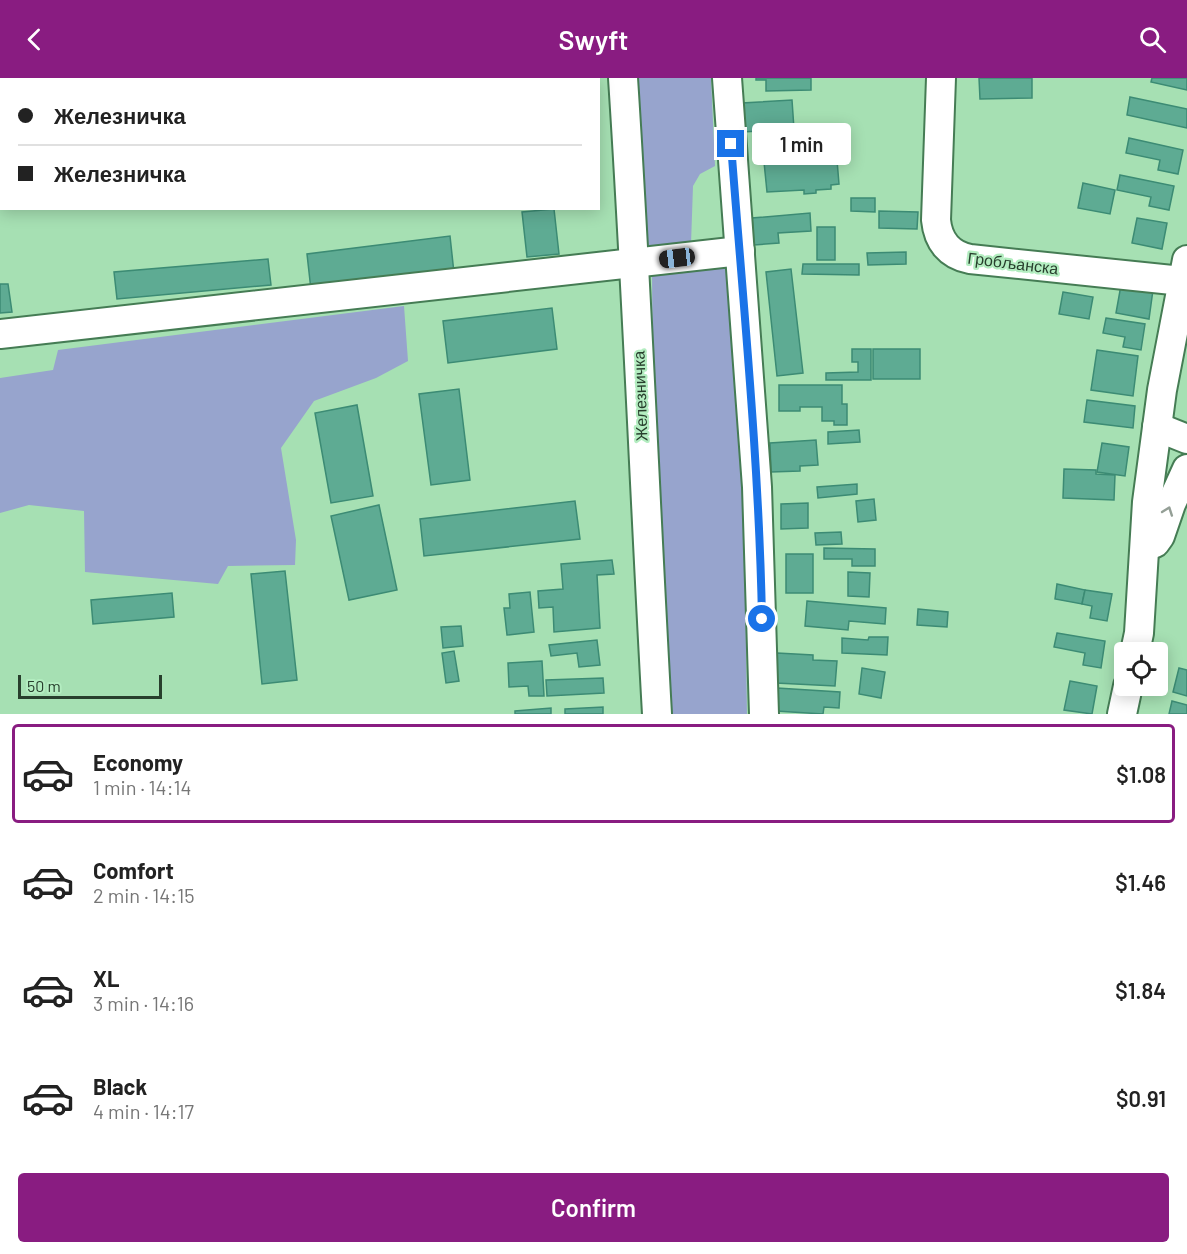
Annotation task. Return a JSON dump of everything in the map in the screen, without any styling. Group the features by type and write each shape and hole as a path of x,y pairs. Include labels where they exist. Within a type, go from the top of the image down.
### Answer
{"street":[{"name":"Железничка","path":"622,78 636,263 642,433 657,714"},
{"path":"727,78 758,497 764,714"},
{"name":"Гробљанска","path":"941,78 936,220 940,238 952,252 970,259 1185,270 1157,427 1147,502 1137,642"},
{"path":"0,334 740,251"},
{"path":"1157,427 1187,439"},
{"path":"1145,546 1155,543 1160,536 1187,469"},
{"path":"1122,714 1126,696"}],"shaded area":[{"path":"634,78 711,78 715,166 700,174 693,186 691,244 645,250"},
{"path":"722,264 730,274 743,448 747,714 670,714 653,392 652,276 694,265"},
{"path":"404,306 408,361 376,378 314,401 281,448 296,540 295,565 228,566 218,584 85,572 84,511 29,505 0,513 0,378 53,370 58,350"}],"building":[{"path":"756,78 811,78 811,90 766,91 766,80 756,80"},
{"path":"979,78 1032,78 1032,98 980,99"},
{"path":"1152,78 1187,78 1187,90 1151,82"},
{"path":"1130,97 1187,109 1187,128 1127,115"},
{"path":"792,100 794,129 743,132 742,103"},
{"path":"1129,138 1183,150 1178,174 1158,170 1160,160 1126,153"},
{"path":"828,158 828,161 837,160 839,184 831,185 831,189 804,194 804,190 767,192 764,162"},
{"path":"1120,175 1174,186 1169,210 1149,206 1151,197 1117,190"},
{"path":"1083,183 1115,190 1110,214 1078,208"},
{"path":"851,198 875,198 875,212 851,211"},
{"path":"554,210 559,254 527,257 522,212"},
{"path":"879,211 918,212 917,229 879,228"},
{"path":"810,213 811,231 778,233 779,243 754,245 752,218"},
{"path":"1137,218 1167,223 1162,249 1132,243"},
{"path":"817,227 835,227 835,260 817,260"},
{"path":"450,236 454,273 311,290 307,254"},
{"path":"906,252 906,264 868,265 867,253"},
{"path":"268,259 271,285 117,299 114,272"},
{"path":"803,264 859,264 859,275 802,274"},
{"path":"791,269 803,373 777,376 766,272"},
{"path":"0,284 8,284 12,312 0,313"},
{"path":"1121,285 1153,290 1149,319 1116,313"},
{"path":"1063,292 1093,297 1089,319 1059,314"},
{"path":"552,308 557,349 448,363 443,321"},
{"path":"1106,318 1145,324 1141,350 1123,347 1125,337 1103,333"},
{"path":"852,349 871,349 871,380 826,380 826,373 858,372 858,362 852,362"},
{"path":"873,349 920,349 920,379 873,379"},
{"path":"1097,350 1138,356 1133,396 1091,390"},
{"path":"779,385 842,385 842,404 847,404 847,425 834,425 834,421 822,421 822,407 800,407 800,411 779,411"},
{"path":"459,389 470,480 431,485 419,394"},
{"path":"1087,400 1135,406 1133,428 1084,422"},
{"path":"357,405 373,496 331,503 315,413"},
{"path":"859,430 860,442 828,444 828,432"},
{"path":"816,440 818,465 800,466 800,471 771,472 770,443"},
{"path":"1102,443 1129,447 1125,476 1097,472"},
{"path":"1064,469 1096,470 1096,474 1115,475 1114,500 1063,498"},
{"path":"857,484 857,494 818,498 817,487"},
{"path":"874,499 876,520 858,522 856,501"},
{"path":"575,501 580,539 424,556 420,519"},
{"path":"808,503 808,528 781,529 781,504"},
{"path":"379,505 397,590 349,600 331,516"},
{"path":"841,532 842,544 816,545 815,533"},
{"path":"824,548 875,549 875,566 852,566 852,559 824,559"},
{"path":"786,554 813,554 813,593 786,593"},
{"path":"612,560 614,574 597,575 600,628 554,632 553,607 539,608 538,591 563,589 561,564"},
{"path":"285,571 297,680 262,684 251,574"},
{"path":"848,572 870,573 869,597 848,596"},
{"path":"1057,584 1085,590 1082,604 1055,599"},
{"path":"1085,590 1112,594 1107,621 1090,618 1092,606 1082,604"},
{"path":"530,592 534,632 507,635 504,608 510,608 509,594"},
{"path":"172,593 174,617 93,624 91,600"},
{"path":"807,601 886,608 885,624 849,621 848,630 805,626"},
{"path":"918,609 948,612 947,627 917,625"},
{"path":"461,626 463,646 443,648 441,627"},
{"path":"1057,633 1105,641 1101,668 1083,665 1085,653 1054,647"},
{"path":"869,637 888,637 887,655 842,653 842,638 868,640"},
{"path":"597,640 600,665 579,667 577,653 551,656 549,645"},
{"path":"454,651 459,681 446,683 442,653"},
{"path":"777,653 813,655 813,660 837,661 835,686 776,683"},
{"path":"542,661 544,696 529,696 528,686 509,687 508,663"},
{"path":"862,668 885,672 881,698 859,694"},
{"path":"1179,668 1187,670 1187,696 1173,692"},
{"path":"603,678 604,693 547,696 546,680"},
{"path":"1070,681 1097,686 1092,714 1064,710"},
{"path":"777,688 840,692 839,708 824,707 823,714 776,711"},
{"path":"1172,701 1187,705 1187,714 1169,714"},
{"path":"603,707 603,714 565,714 565,709"},
{"path":"551,708 551,714 515,714 515,711"}],"route":[{"path":"731,144 746,318 757,487 762,619"}]}
